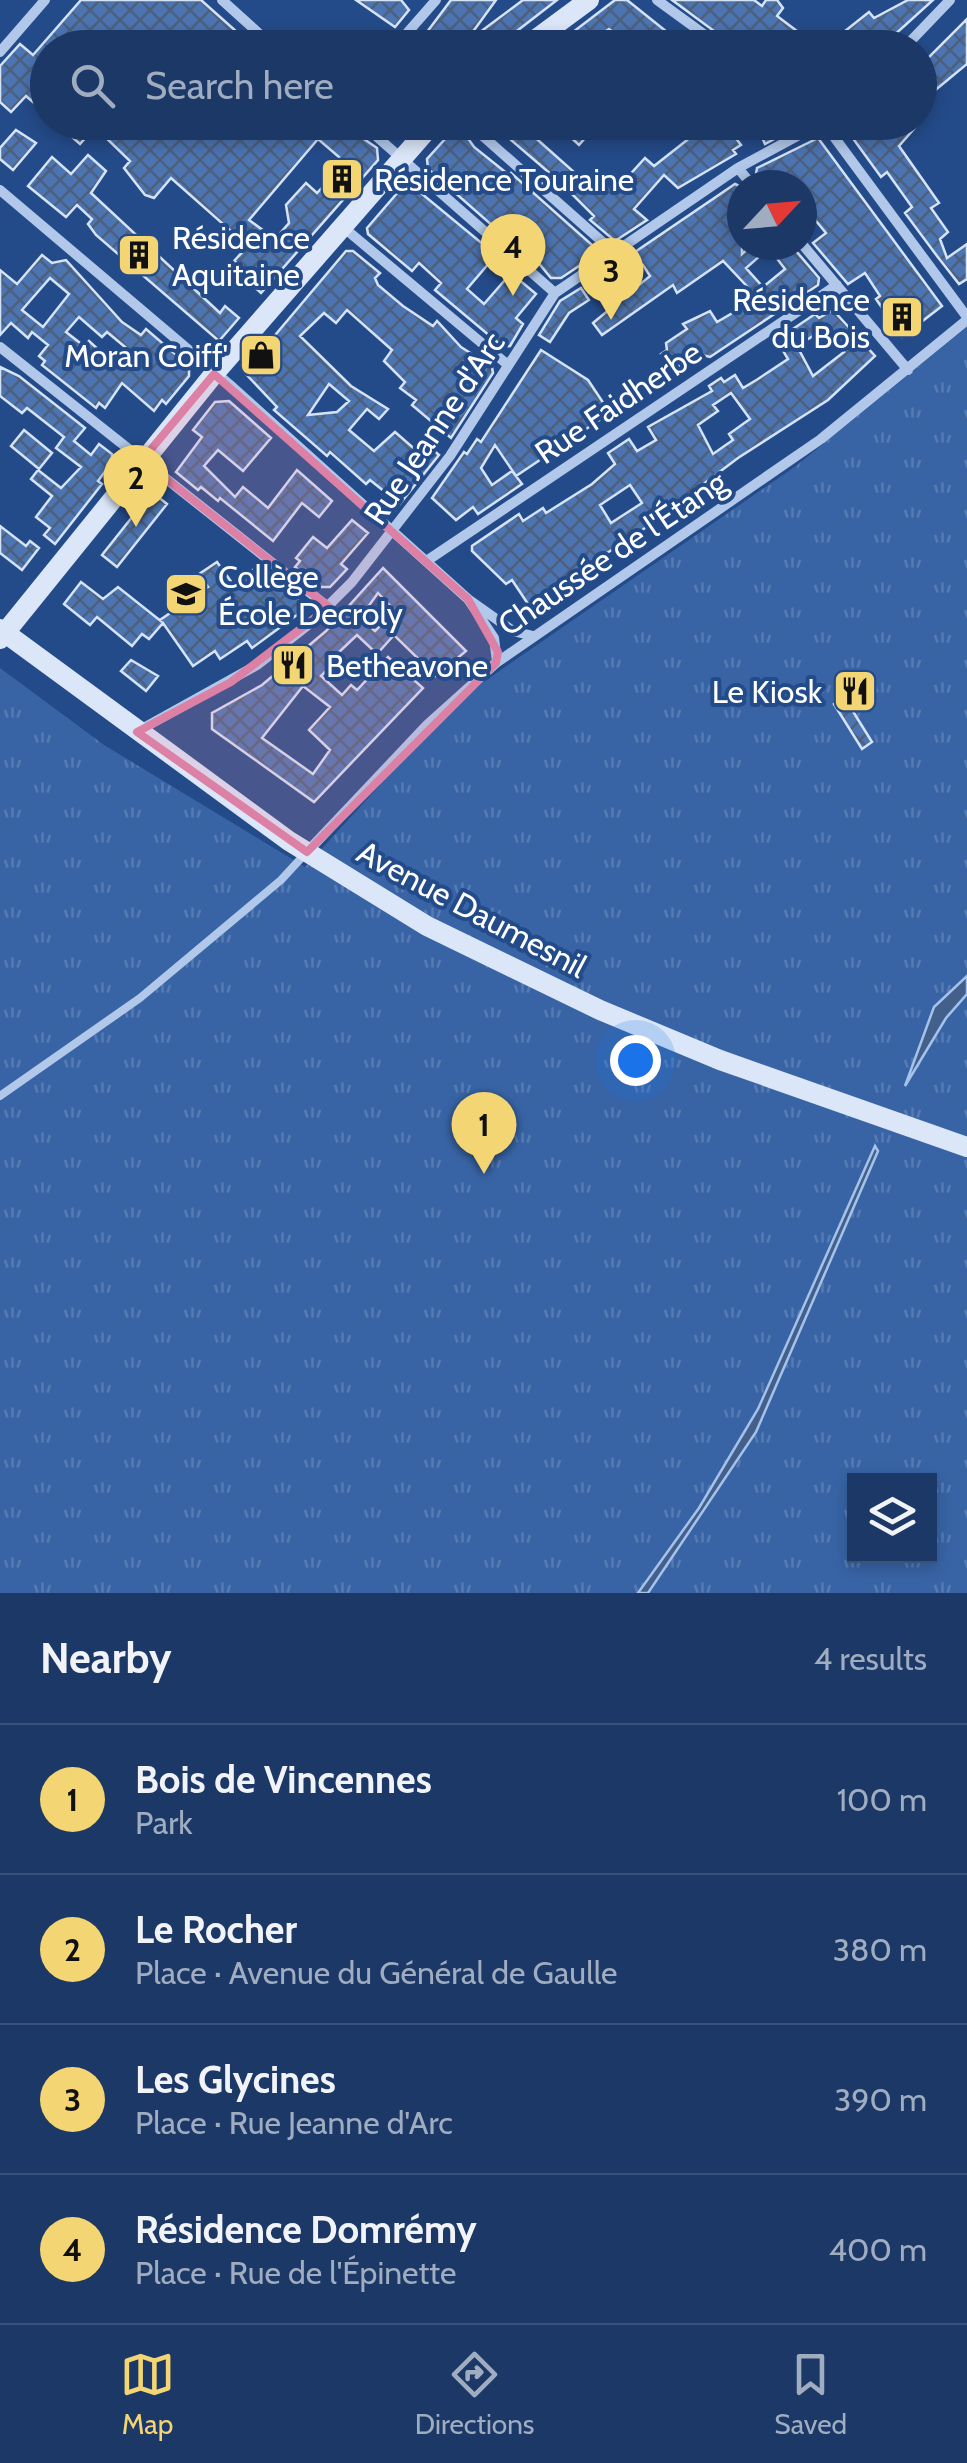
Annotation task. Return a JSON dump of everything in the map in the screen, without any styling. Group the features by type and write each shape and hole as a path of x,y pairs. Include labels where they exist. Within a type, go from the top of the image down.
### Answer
{"street":[{"path":"0,52 45,0"},
{"path":"222,0 256,30"},
{"path":"548,30 589,0"},
{"path":"657,0 698,30"},
{"path":"921,30 950,0"},
{"path":"409,30 432,1"},
{"path":"380,140 555,293"},
{"path":"2,634 214,374 419,140"},
{"path":"487,140 615,253"},
{"name":"Rue Jeanne d'Arc","path":"137,732 257,665 328,607 396,531 555,293 738,168 790,140"},
{"path":"836,140 967,318"},
{"path":"0,190 396,531 468,598 513,630 534,636"},
{"path":"343,227 508,364"},
{"path":"816,260 908,370"},
{"name":"Rue Faidherbe","path":"428,560 837,285"},
{"name":"Chaussée de l'Étang","path":"306,852 440,712 496,663 700,526 908,370 967,318"},
{"path":"0,346 328,607"},
{"path":"468,598 494,638 496,663"},
{"name":"Avenue Daumesnil","path":"2,634 306,852 427,926 600,1010 720,1060 967,1147"}],"lane":[{"path":"0,1096 140,998 281,880 306,852"}],"highlighted area":[{"path":"214,374 468,599 498,652 496,663 307,852 137,732 231,682 329,607 142,460"}],"green space":[{"path":"967,327 967,1593 0,1593 0,668 104,745 305,867 414,748 482,683 796,466"}],"shaded area":[{"path":"967,976 967,994 946,1018 905,1086 934,1007"},
{"path":"875,1146 878,1151 756,1432 648,1593 638,1593 699,1508 758,1409"}],"building":[{"path":"81,0 201,0 235,30 55,30"},
{"path":"356,0 401,0 409,10 395,27"},
{"path":"451,0 496,0 474,30 428,30"},
{"path":"523,0 557,0 518,30 483,30"},
{"path":"615,0 627,0 664,30 609,29 576,30"},
{"path":"672,0 754,0 762,6 766,0 777,0 783,8 777,16 796,30 713,30"},
{"path":"908,0 933,0 900,30 846,30 869,12 874,18"},
{"path":"967,19 967,64 937,89 937,49"},
{"path":"20,44 30,52 30,99 26,96 11,112 0,102 0,66"},
{"path":"16,130 36,143 13,170 0,159 0,148"},
{"path":"108,140 317,140 249,220 275,239 289,223 286,205 306,183 317,193 339,169 333,163 339,157 319,140 365,140 377,148 378,160 261,293 239,273 243,268 234,261 248,246 171,178 154,198 145,195 124,168 130,161"},
{"path":"444,140 469,140 600,252 561,278 551,278 526,248 506,231 503,235 428,169 427,159"},
{"path":"511,140 538,140 594,190 600,182 613,193 645,158 654,166 687,140 737,140 741,145 733,150 736,154 678,188 664,175 634,209 647,220 615,241 590,220 594,216"},
{"path":"819,140 942,306 902,337 876,299 880,296 865,273 848,284 817,248 817,240 826,233 817,222 817,170 757,170"},
{"path":"854,140 904,140 899,146 939,203 931,208 948,232 940,239 947,258 967,244 967,279 959,284 905,213 912,207 887,172 881,177"},
{"path":"88,155 106,171 91,193 220,313 225,306 239,318 219,341 96,235 88,224 92,219 77,205 66,217 28,186 52,157 71,174"},
{"path":"415,183 422,194 496,255 467,289 484,304 511,273 536,294 516,318 523,324 510,346 503,347 435,290 441,283 419,263 412,271 368,234 367,228 405,184"},
{"path":"727,189 727,260 755,260 746,268 763,287 785,269 778,260 804,260 819,278 818,285 710,357 698,354 672,371 661,354 667,350 666,343 687,329 683,324 710,311 717,322 758,298 723,261 677,293 673,285 602,335 593,323 650,276 643,265 616,283 607,271"},
{"path":"346,251 353,251 380,273 375,278 378,285 433,326 437,321 461,347 492,367 493,373 451,438 412,405 416,400 400,388 405,382 384,361 392,350 347,310 336,323 324,313 300,336 351,386 388,409 379,419 367,409 349,430 374,451 395,432 418,452 425,443 439,455 395,510 378,501 385,492 370,480 366,484 330,452 327,456 274,410 277,407 244,372","holes":["329,384 349,401 337,412 308,415"]},
{"path":"42,255 52,263 66,260 122,322 141,335 146,329 189,366 189,376 166,404 162,400 154,411 122,383 105,408 99,403 96,408 42,365 45,361 39,356 48,345 32,332 28,338 11,323 0,335 0,270 17,284","holes":["50,278 69,294 43,327 22,310","79,317 102,337 107,332 125,347 112,362 89,341 84,346 66,332"]},
{"path":"581,288 589,300 569,313 550,342 539,335 560,301"},
{"path":"833,310 875,356 828,400 738,458 641,531 528,604 512,580 506,584 472,551 472,546 519,514 523,521 543,508 546,513 592,484 615,464 608,453 629,439 637,451 656,440 648,427 712,391 709,386 721,378 724,382 735,375 743,388 788,359 779,344 790,337 787,333 815,314 819,318","holes":["826,328 844,352 813,376 797,346","731,393 750,419 729,434 733,440 713,454 698,425 718,411 713,405","630,485 642,503 611,523 600,505"]},
{"path":"541,350 588,380 610,413 516,476 495,445 481,468 492,485 512,471 522,484 478,514 473,507 456,520 432,498 464,452 467,454 477,439 481,442"},
{"path":"0,367 19,376 85,428 74,441 91,455 99,444 112,454 112,462 98,481 102,484 55,544 44,535 50,528 36,517 52,496 31,479 38,470 61,488 81,467 56,448 64,437 27,408 22,413 0,396"},
{"path":"229,401 271,438 243,471 218,450 204,466 235,497 243,487 268,508 297,470 332,501 319,517 302,503 273,541 220,498 218,501 201,487 198,490 176,472 202,437 193,430 215,402"},
{"path":"24,430 52,453 39,469 11,446"},
{"path":"152,492 167,504 117,567 102,555"},
{"path":"352,520 368,533 341,564 347,569 330,587 320,587 295,567 300,561 296,558 313,537 327,548"},
{"path":"0,526 26,546 30,541 39,548 22,570 0,553"},
{"path":"217,562 235,587 257,566 303,603 301,612 252,648 247,641 220,659 215,651 193,666 163,623 149,639 142,634 132,646 97,617 90,625 64,604 81,582 103,599 118,587 162,622 208,587 199,574"},
{"path":"383,568 466,651 436,676 394,635 377,654 357,635 338,653 341,656 321,676 342,695 351,685 357,690 388,657 423,688 314,802 212,729 212,713 262,685 326,631","holes":["378,593 395,611 375,631 360,618","303,686 330,707 309,730 330,750 313,774 262,738"]},
{"path":"131,660 158,676 146,691 121,671"},
{"path":"844,697 872,742 862,749 834,704"}],"place":[{"name":"Résidence Touraine","path":"342,179"},
{"name":"Résidence Aquitaine","path":"139,255"},
{"name":"Résidence Domrémy","path":"513,296"},
{"name":"Résidence du Bois","path":"902,317"},
{"name":"Les Glycines","path":"611,320"},
{"name":"Moran Coiff'","path":"261,355"},
{"name":"Le Rocher","path":"136,527"},
{"name":"Collège École Decroly","path":"186,594"},
{"name":"Betheavone","path":"293,665"},
{"name":"Le Kiosk","path":"855,691"},
{"name":"Bois de Vincennes","path":"484,1174"}]}
